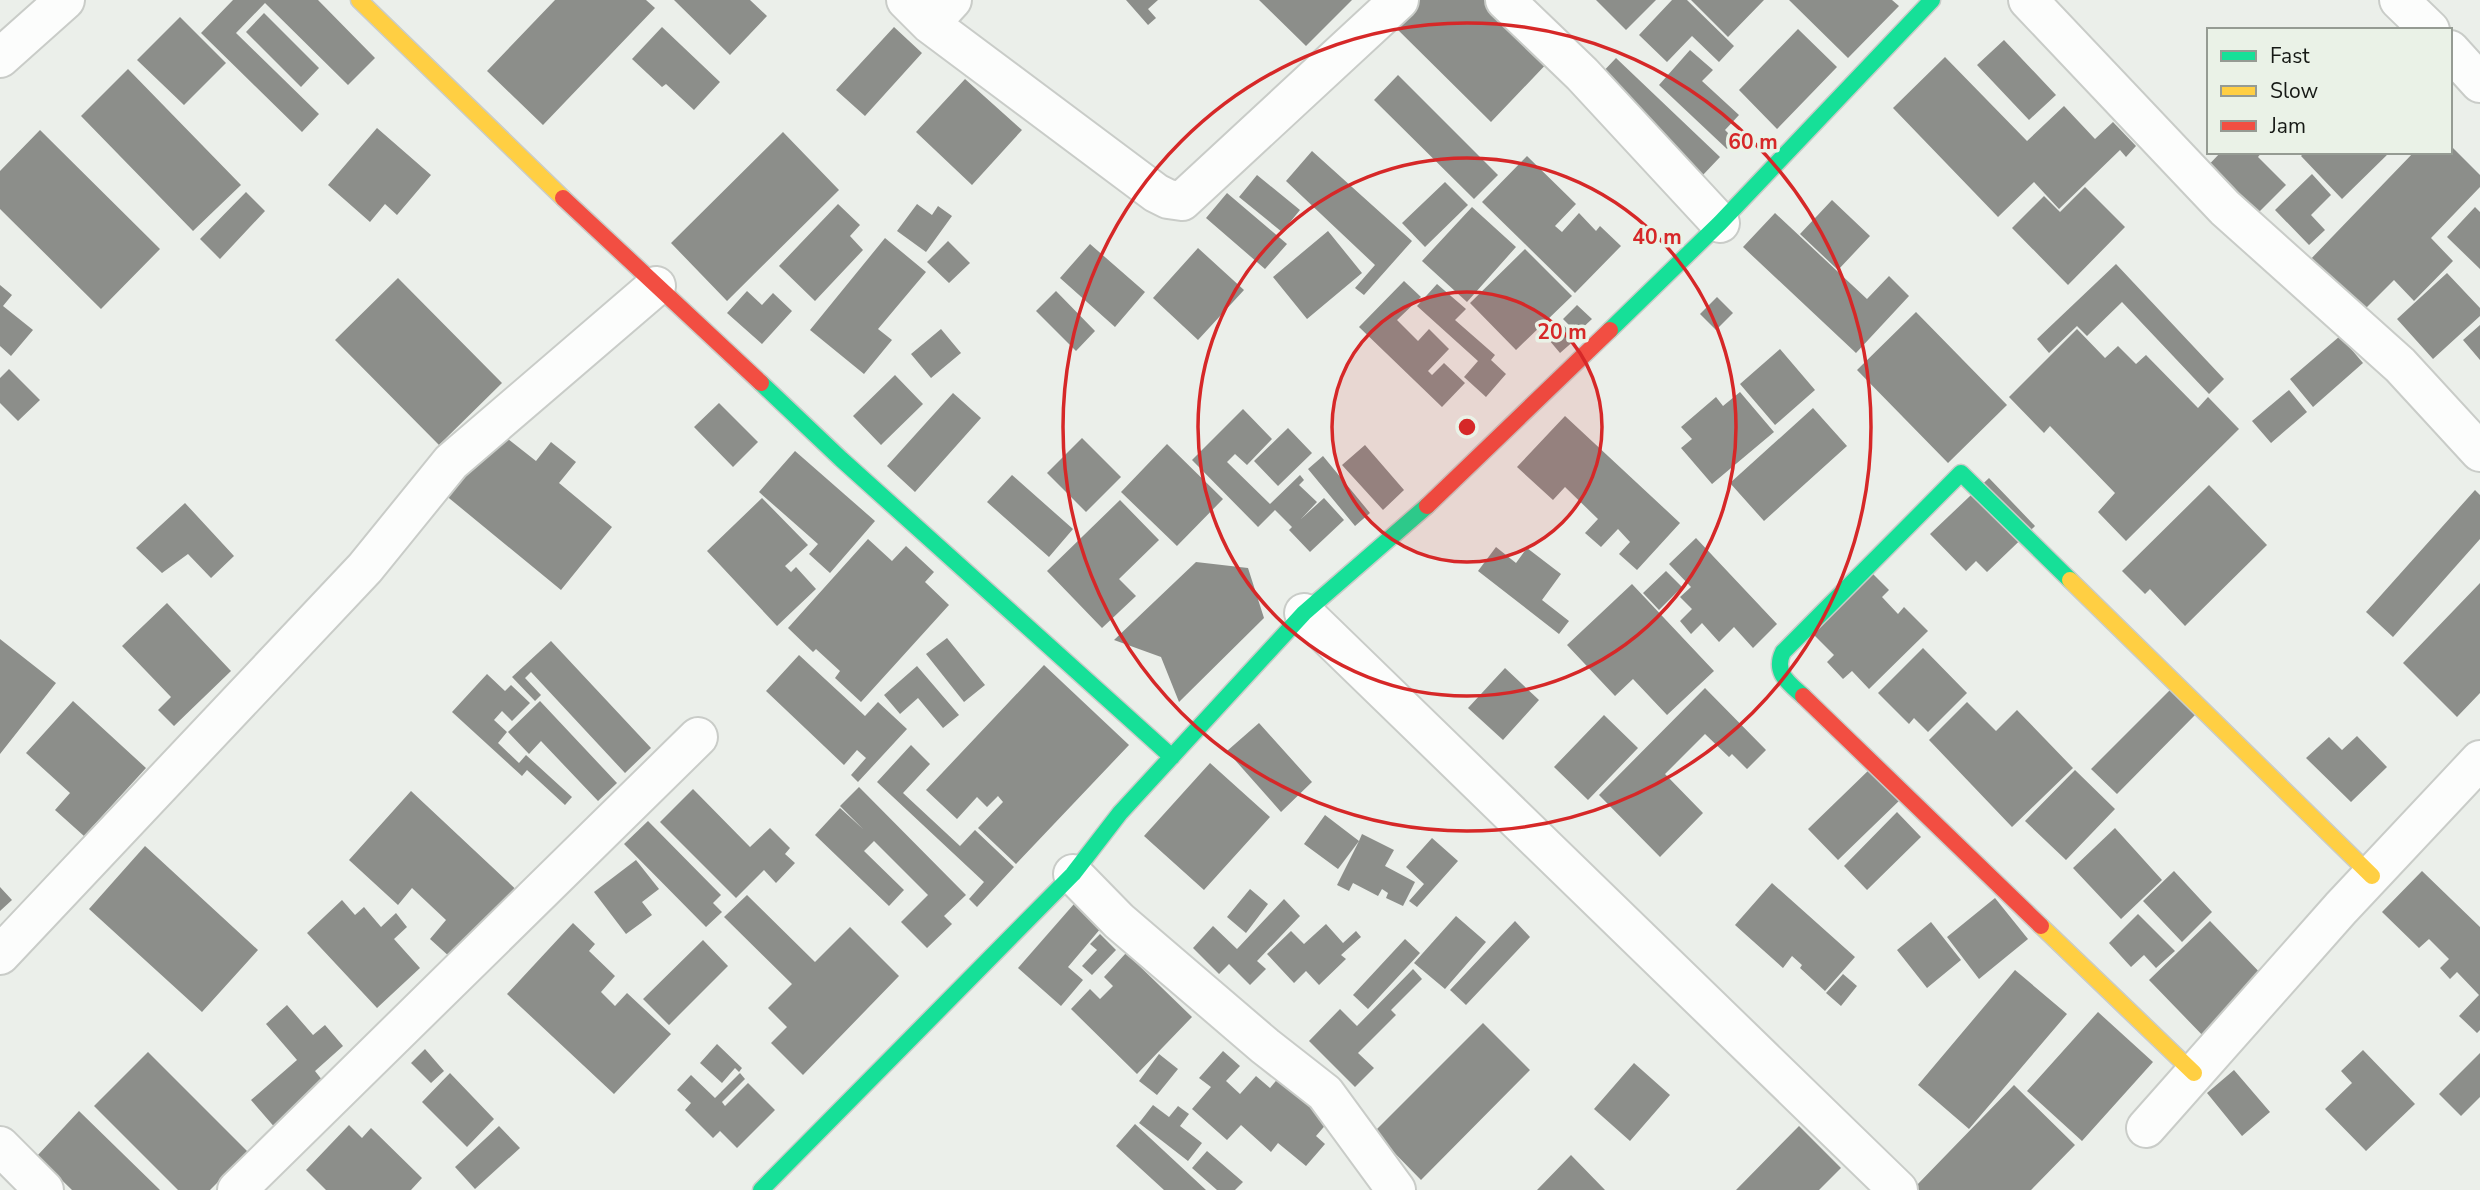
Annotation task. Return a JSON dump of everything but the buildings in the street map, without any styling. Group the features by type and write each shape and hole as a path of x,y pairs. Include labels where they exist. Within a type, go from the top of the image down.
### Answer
{"street":[{"path":"0,58 65,0"},
{"path":"359,0 656,286 841,459 1172,757"},
{"path":"929,8 1156,194 1182,201 1399,0"},
{"path":"1505,0 1582,74 1720,223"},
{"path":"761,1190 1073,874 1120,813 1304,613 1414,519 1720,223 1932,0"},
{"path":"2028,0 2225,208 2400,365 2480,452"},
{"path":"2399,0 2428,28"},
{"path":"2452,52 2480,83"},
{"path":"0,955 365,568 451,462 656,286"},
{"path":"2194,1073 1786,680 1778,671 1777,663 1783,652 1961,473 2372,876"},
{"path":"1304,613 1898,1190"},
{"path":"237,1190 698,737"},
{"path":"2146,1128 2480,760"},
{"path":"1073,874 1119,921 1265,1046 1325,1093 1396,1190"},
{"path":"0,1146 44,1190"}],"traffic: fast":[{"path":"1610,330 1720,223 1932,0"},
{"path":"761,383 841,459 1172,757"},
{"path":"1803,696 1781,672 1780,659 1783,652 1961,473 2070,580"},
{"path":"761,1190 1073,874 1120,813 1304,613 1427,506"}],"traffic: slow":[{"path":"359,0 563,198"},
{"path":"2070,580 2372,876"},
{"path":"2041,926 2194,1073"}],"traffic: jam":[{"path":"563,198 761,383"},
{"path":"1427,506 1610,330"},
{"path":"1803,696 2041,926"}]}
